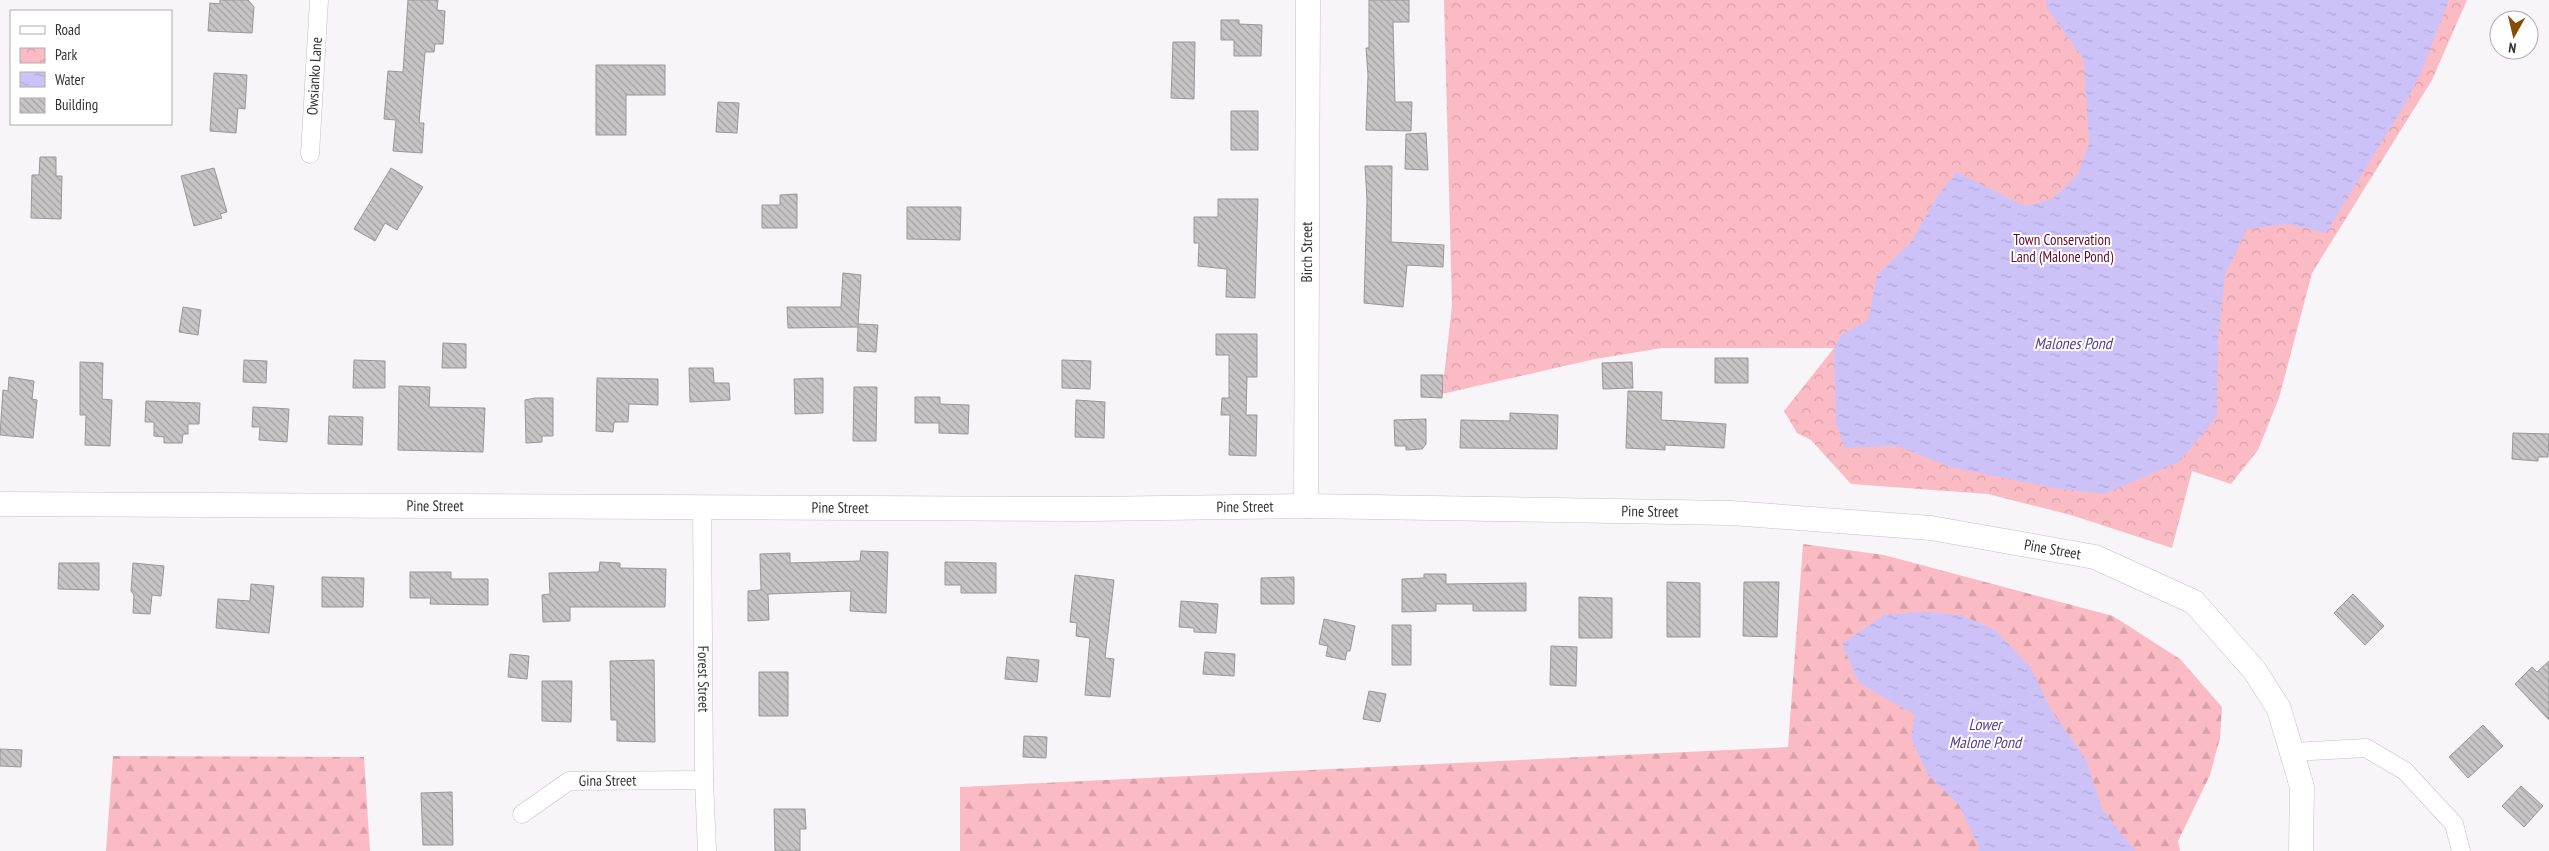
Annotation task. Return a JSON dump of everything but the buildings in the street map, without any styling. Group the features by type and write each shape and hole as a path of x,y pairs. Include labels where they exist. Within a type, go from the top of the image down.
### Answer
{"main road":[{"name":"Birch Street","path":"1306,506 1308,0"},
{"name":"Pine Street","path":"0,504 1091,509 1306,506 1732,513 1930,528 2095,557 2194,602 2255,671 2279,709 2302,787 2301,851"}],"street":[{"name":"Owsianko Lane","path":"310,154 319,0"},
{"name":"Forest Street","path":"702,508 706,851"},
{"path":"2293,752 2366,748 2405,771 2454,824 2460,851"},
{"name":"Gina Street","path":"522,814 569,781 704,780"}],"green space":[{"name":"Town Conservation Land (Malone Pond)","path":"1444,0 2467,0 2432,80 2312,273 2279,398 2258,450 2231,484 2192,471 2172,548 2071,515 1988,494 1851,484 1811,440 1797,433 1784,411 1834,348 1662,348 1595,359 1442,394 1452,305"},
{"path":"1803,544 1884,555 2113,616 2180,659 2222,707 2220,738 2210,775 2178,841 2180,851 960,851 960,787 1788,747"},
{"path":"113,756 364,757 370,851 106,851"}],"water":[{"name":"Malones Pond","path":"2047,0 2449,0 2422,70 2405,104 2326,233 2288,224 2247,229 2225,275 2218,339 2217,417 2179,462 2104,494 2054,488 1950,467 1897,446 1845,448 1836,423 1834,348 1841,335 1868,320 1877,275 1912,241 1935,200 1956,172 2025,206 2052,199 2077,175 2089,144 2084,60 2046,7"},
{"name":"Lower Malone Pond","path":"1923,612 1961,615 1995,630 2031,668 2051,710 2086,759 2102,809 2135,851 1978,851 1979,847 1959,805 1928,775 1911,738 1915,715 1859,683 1842,644 1884,615"}]}
